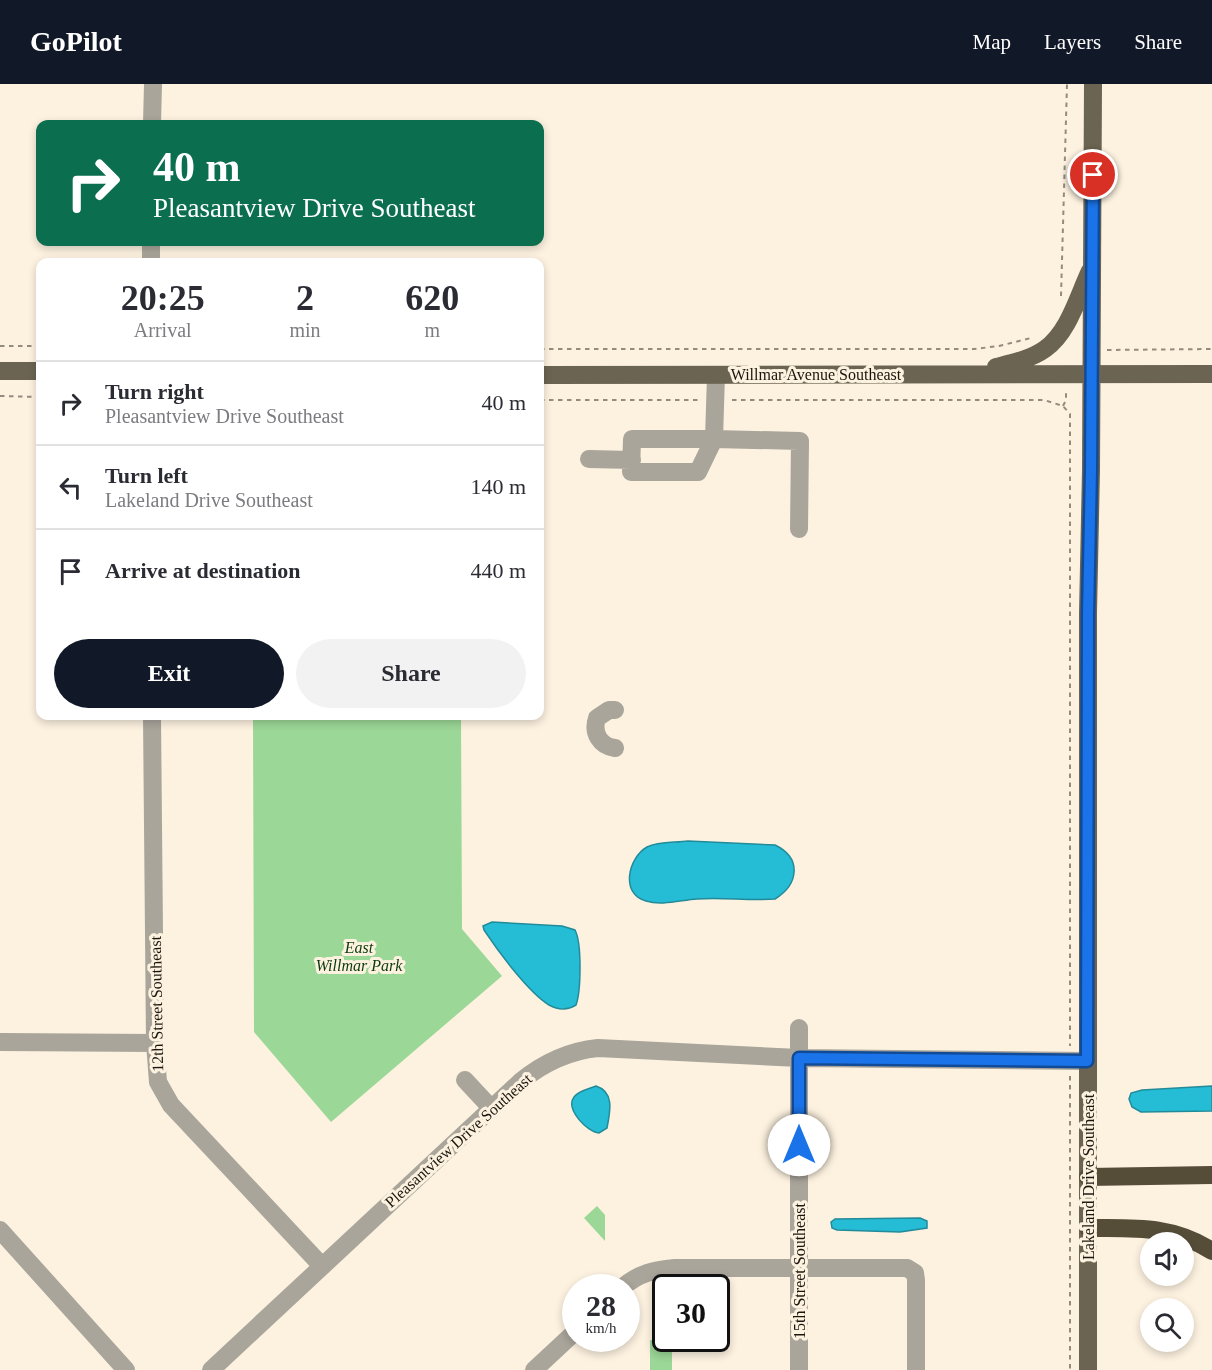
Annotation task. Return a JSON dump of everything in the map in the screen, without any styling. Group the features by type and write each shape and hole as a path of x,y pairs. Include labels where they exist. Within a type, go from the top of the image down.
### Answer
{"highway":[{"path":"1088,1177 1212,1176"},
{"path":"1088,1228 1171,1232 1212,1251"}],"main road":[{"name":"Lakeland Drive Southeast","path":"1088,1370 1088,1177 1078,1061 1092,374 1093,84"},
{"path":"953,374 1016,362 1045,349 1064,328 1093,264"},
{"path":"0,371 36,371"},
{"name":"Willmar Avenue Southeast","path":"544,375 1212,374"}],"street":[{"path":"152,120 153,84"},
{"path":"716,375 714,440 699,472 631,472 632,439 714,440 800,441 799,529"},
{"path":"589,459 632,460"},
{"path":"615,710 609,710 597,718 595,727 599,739 608,747 615,748"},
{"name":"12th Street Southeast","path":"152,720 154,1043 158,1082 171,1105 321,1265"},
{"name":"15th Street Southeast","path":"799,1370 800,1028"},
{"path":"0,1042 154,1043"},
{"name":"Pleasantview Drive Southeast","path":"211,1370 491,1108 532,1072 559,1057 584,1050 613,1048 799,1058 1078,1061"},
{"path":"465,1080 491,1108"},
{"path":"0,1230 126,1370"},
{"path":"640,1275 659,1269 907,1268 915,1273 916,1280 916,1370"},
{"path":"534,1370 562,1344"}],"path":[{"path":"1060,303 1067,84"},
{"path":"544,349 974,349 1015,343 1037,335"},
{"path":"0,346 36,346"},
{"path":"1092,350 1212,349"},
{"path":"0,396 36,397"},
{"path":"544,400 1044,400 1063,406 1070,414 1078,1061 1070,1370"}],"green space":[{"name":"East Willmar Park","path":"253,720 461,720 462,929 502,976 331,1122 254,1032"},
{"path":"597,1206 605,1215 605,1241 584,1218"},
{"path":"650,1340 652,1340 652,1352 672,1352 672,1370 650,1370"}],"water":[{"path":"688,841 775,845 790,857 794,871 793,879 783,893 775,899 707,899 658,903 638,897 630,884 630,876 631,867 640,852 657,844"},
{"path":"492,922 562,926 575,930 579,945 580,967 576,1005 559,1009 549,1005 532,991 505,960 484,930 483,926"},
{"path":"596,1086 606,1093 610,1103 607,1128 599,1133 583,1124 572,1108 574,1097 578,1093"},
{"path":"1212,1086 1212,1111 1141,1112 1132,1107 1129,1099 1131,1093 1142,1090"},
{"path":"920,1218 927,1221 927,1228 900,1232 837,1230 832,1228 831,1222 835,1219"}],"route":[{"path":"799,1145 799,1058 1087,1061 1088,613 1093,175"}]}
